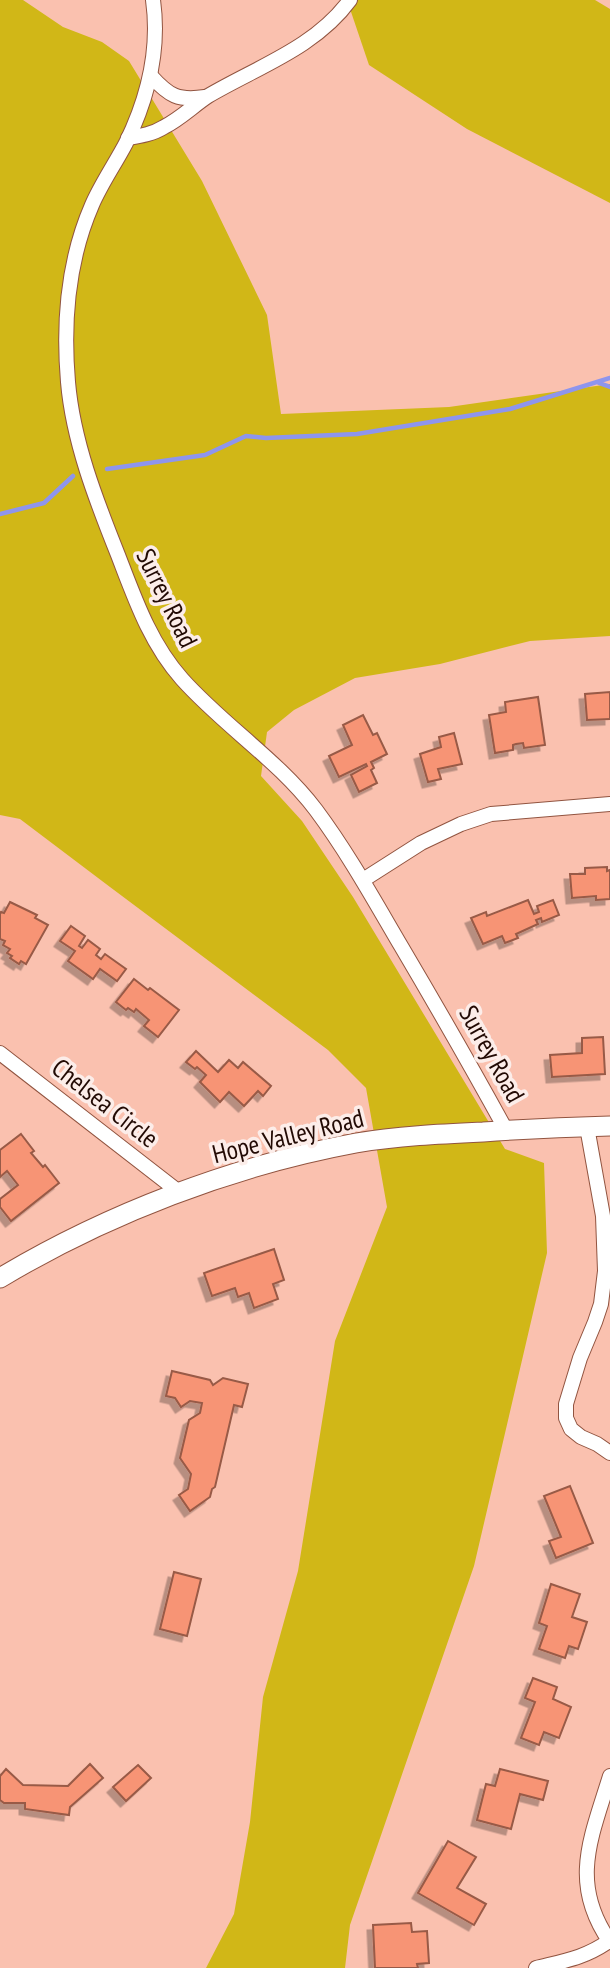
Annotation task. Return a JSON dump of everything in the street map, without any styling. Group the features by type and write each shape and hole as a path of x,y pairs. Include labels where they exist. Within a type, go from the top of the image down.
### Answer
{"main road":[{"name":"Hope Valley Road","path":"0,1278 82,1233 179,1192 246,1170 356,1143 438,1134 610,1126"}],"street":[{"name":"Surrey Road","path":"153,0 156,28 150,76 140,112 92,204 84,225 67,307 71,408 95,493 138,608 156,643 181,678 215,714 302,793 348,856 506,1130"},
{"path":"128,138 163,128 207,97 300,46 330,24 349,0"},
{"path":"150,76 176,97 207,97"},
{"path":"363,880 421,843 461,824 491,814 610,804"},
{"name":"Chelsea Circle","path":"0,1053 179,1192"},
{"path":"587,1127 603,1216 604,1287 595,1322 579,1358 566,1405 566,1418 571,1429 581,1437 604,1444 610,1453"},
{"path":"536,1968 580,1958 609,1942 591,1905 586,1867 591,1839 610,1776"}],"shaded area":[{"path":"0,0 23,0 63,27 102,42 129,61 202,181 267,315 281,414 449,407 610,384 610,636 530,641 440,664 355,678 294,710 267,732 261,776 302,821 353,897 505,1149 544,1163 547,1253 474,1566 350,1925 345,1968 206,1968 234,1914 250,1822 263,1697 298,1571 335,1341 387,1207 366,1088 328,1050 20,819 0,815"},
{"path":"347,0 595,0 610,9 610,203 467,129 369,65"}],"building":[{"path":"610,692 610,719 587,720 585,694"},
{"path":"538,697 545,745 524,748 523,743 516,744 513,745 513,750 495,753 489,715 506,712 505,702"},
{"path":"363,715 373,735 377,733 387,754 371,762 374,768 371,770 377,783 359,792 351,775 367,766 366,764 339,777 329,756 352,745 343,725"},
{"path":"454,733 462,764 438,769 441,779 428,782 420,754 441,747 439,737"},
{"path":"607,867 607,871 610,870 610,899 596,900 596,896 572,898 570,874 585,874 585,868"},
{"path":"528,900 534,914 539,912 537,906 553,900 559,915 542,922 541,918 536,920 538,924 516,934 518,938 505,943 502,936 483,944 471,918 486,912 487,916"},
{"path":"10,902 37,915 35,918 48,925 26,964 21,961 19,964 10,958 12,956 7,953 10,949 3,945 5,941 0,939 0,914 4,913"},
{"path":"71,926 85,936 79,946 82,948 88,940 100,949 96,955 101,959 105,954 126,969 117,981 100,969 93,979 68,961 75,951 60,941"},
{"path":"134,979 179,1010 158,1037 144,1026 149,1020 136,1009 134,1012 128,1008 126,1010 116,1002"},
{"path":"603,1037 605,1074 552,1077 550,1055 582,1053 582,1038"},
{"path":"196,1051 218,1072 229,1060 238,1068 243,1062 271,1086 263,1096 258,1091 244,1106 229,1092 220,1102 200,1082 206,1075 186,1062"},
{"path":"21,1134 34,1151 31,1153 59,1183 11,1221 0,1207 0,1199 18,1185 7,1171 0,1177 0,1150"},
{"path":"274,1249 284,1280 273,1284 278,1299 254,1308 249,1293 238,1297 235,1288 212,1296 204,1273"},
{"path":"172,1371 210,1380 213,1385 223,1378 248,1384 242,1407 234,1405 215,1487 210,1497 190,1511 179,1495 188,1489 191,1474 180,1458 189,1420 200,1413 202,1403 190,1401 181,1407 175,1398 166,1396"},
{"path":"570,1486 593,1543 556,1558 549,1541 561,1537 544,1496"},
{"path":"174,1572 201,1579 187,1636 160,1629"},
{"path":"551,1584 580,1594 572,1617 587,1622 578,1649 569,1646 565,1658 539,1649 547,1626 539,1623"},
{"path":"533,1678 557,1687 553,1699 571,1707 559,1738 544,1732 539,1745 521,1738 535,1702 525,1698"},
{"path":"90,1764 103,1778 70,1807 69,1815 25,1809 25,1803 4,1803 0,1800 0,1776 6,1769 23,1785 68,1786"},
{"path":"138,1765 151,1778 126,1801 113,1787"},
{"path":"500,1769 548,1781 543,1800 520,1794 511,1829 477,1820 486,1784 495,1786"},
{"path":"448,1841 476,1857 457,1888 486,1904 474,1925 418,1893"},
{"path":"411,1923 412,1932 427,1931 429,1963 417,1964 418,1968 375,1968 373,1925"}],"waterway":[{"path":"107,469 205,455 246,436 266,438 357,434 510,409 610,378"},
{"path":"599,383 610,387"},
{"path":"0,514 44,503 73,476"}]}
